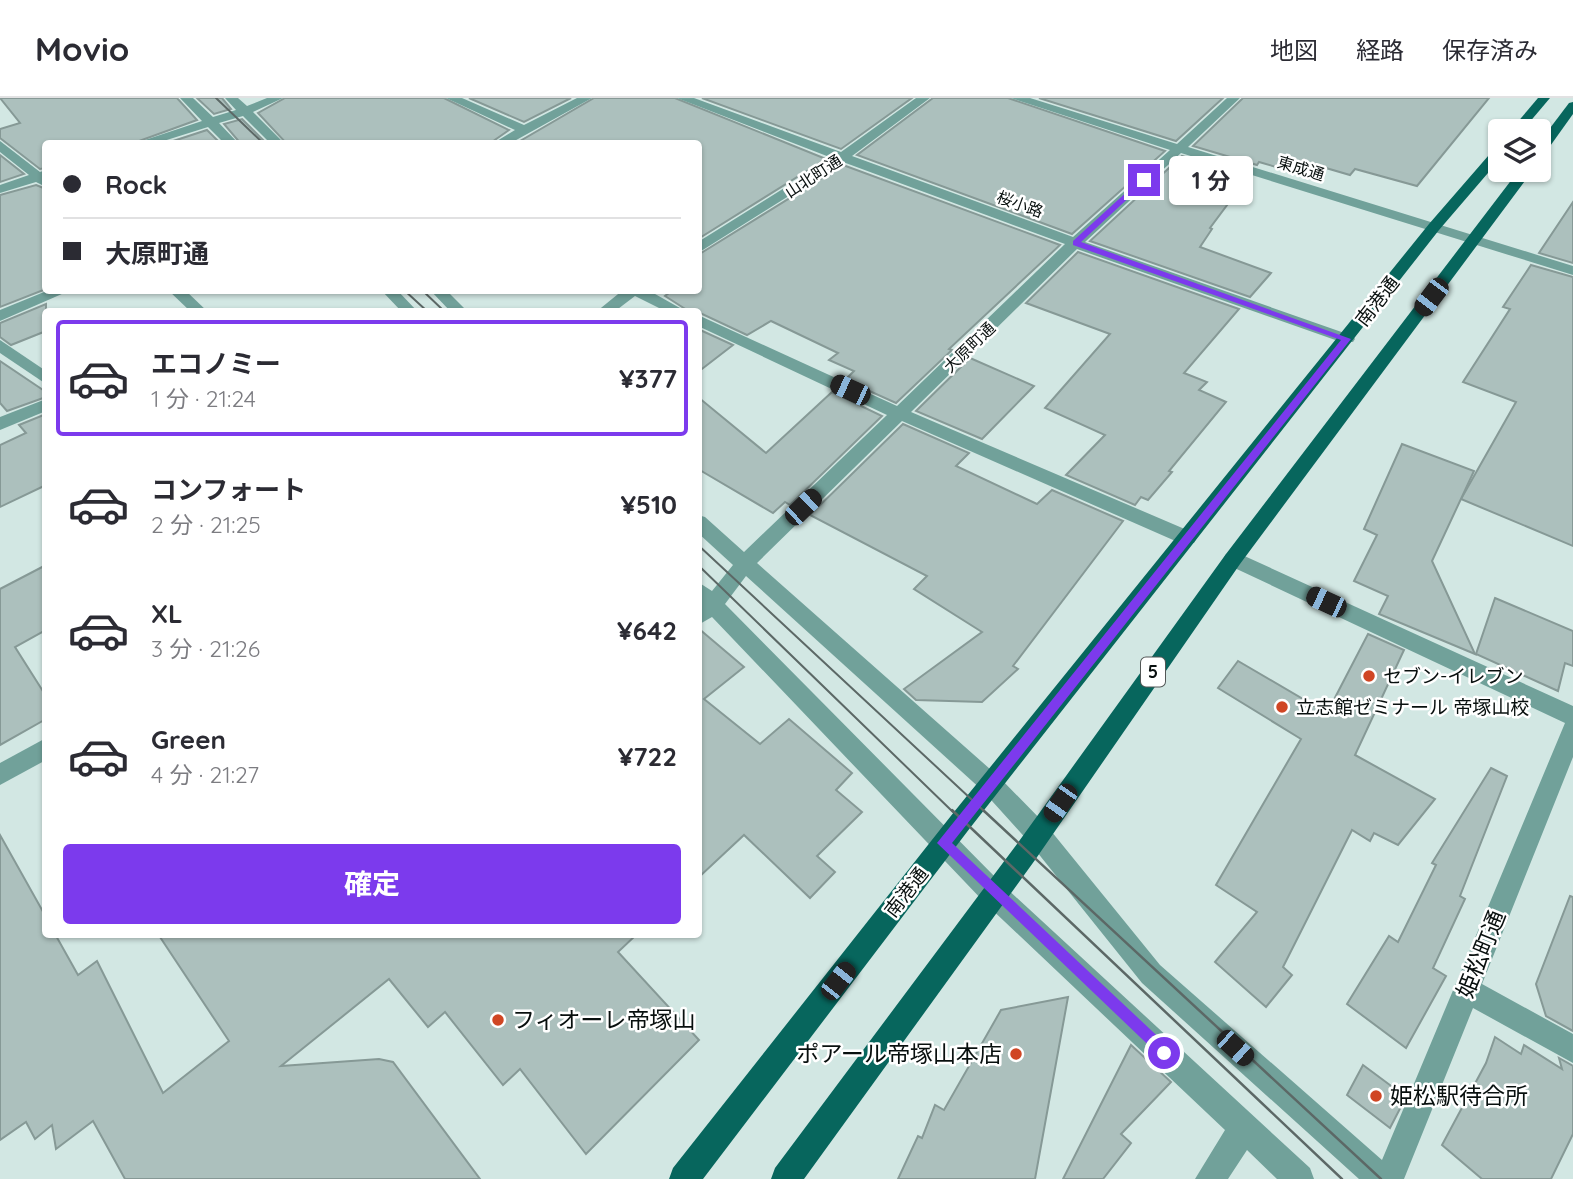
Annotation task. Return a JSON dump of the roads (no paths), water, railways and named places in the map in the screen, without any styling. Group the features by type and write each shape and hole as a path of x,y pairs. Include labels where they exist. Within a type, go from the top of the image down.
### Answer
{"main road":[{"path":"1526,119 1544,98"},
{"path":"1551,136 1573,106"},
{"name":"南港通","path":"684,1179 944,843 1434,228 1488,164"},
{"name":"南港通","path":"786,1179 995,895 1233,559 1517,182"}],"street":[{"path":"186,98 229,140"},
{"path":"231,98 275,140"},
{"path":"151,140 246,111 277,98"},
{"path":"452,98 525,130"},
{"path":"506,140 586,98"},
{"name":"桜小路","path":"683,98 1075,243 1347,339"},
{"name":"山北町通","path":"702,246 842,157 924,98"},
{"name":"東成通","path":"1017,98 1573,271"},
{"name":"大原町通","path":"703,604 1075,243 1234,98"},
{"path":"0,145 42,177"},
{"path":"0,189 42,178"},
{"path":"0,316 54,294"},
{"path":"180,294 196,308"},
{"path":"392,294 407,308"},
{"path":"441,294 457,308"},
{"path":"609,308 628,294"},
{"path":"642,294 672,308"},
{"path":"702,322 900,414 1187,538"},
{"path":"0,345 42,376"},
{"path":"0,424 42,406"},
{"path":"702,526 992,783 1038,834 1152,974 1381,1179"},
{"path":"1233,559 1573,716"},
{"path":"703,604 995,895 1299,1179"},
{"name":"姫松町通","path":"1389,1179 1573,729"},
{"path":"0,775 42,750"},
{"path":"1467,990 1573,1049"},
{"path":"1210,1179 1244,1128"}],"tram line":[{"path":"216,98 260,140"},
{"path":"408,294 424,308"},
{"path":"426,294 441,308"},
{"path":"702,549 985,812"},
{"path":"702,569 953,812"},
{"path":"952,810 1342,1179"},
{"path":"983,810 1381,1179"}],"place":[{"name":"セブン-イレブン","path":"1369,676"},
{"name":"立志館ゼミナール 帝塚山校","path":"1282,707"},
{"name":"フィオーレ帝塚山","path":"498,1020"},
{"name":"ポアール帝塚山本店","path":"1016,1054"},
{"name":"姫松駅待合所","path":"1376,1096"}]}
